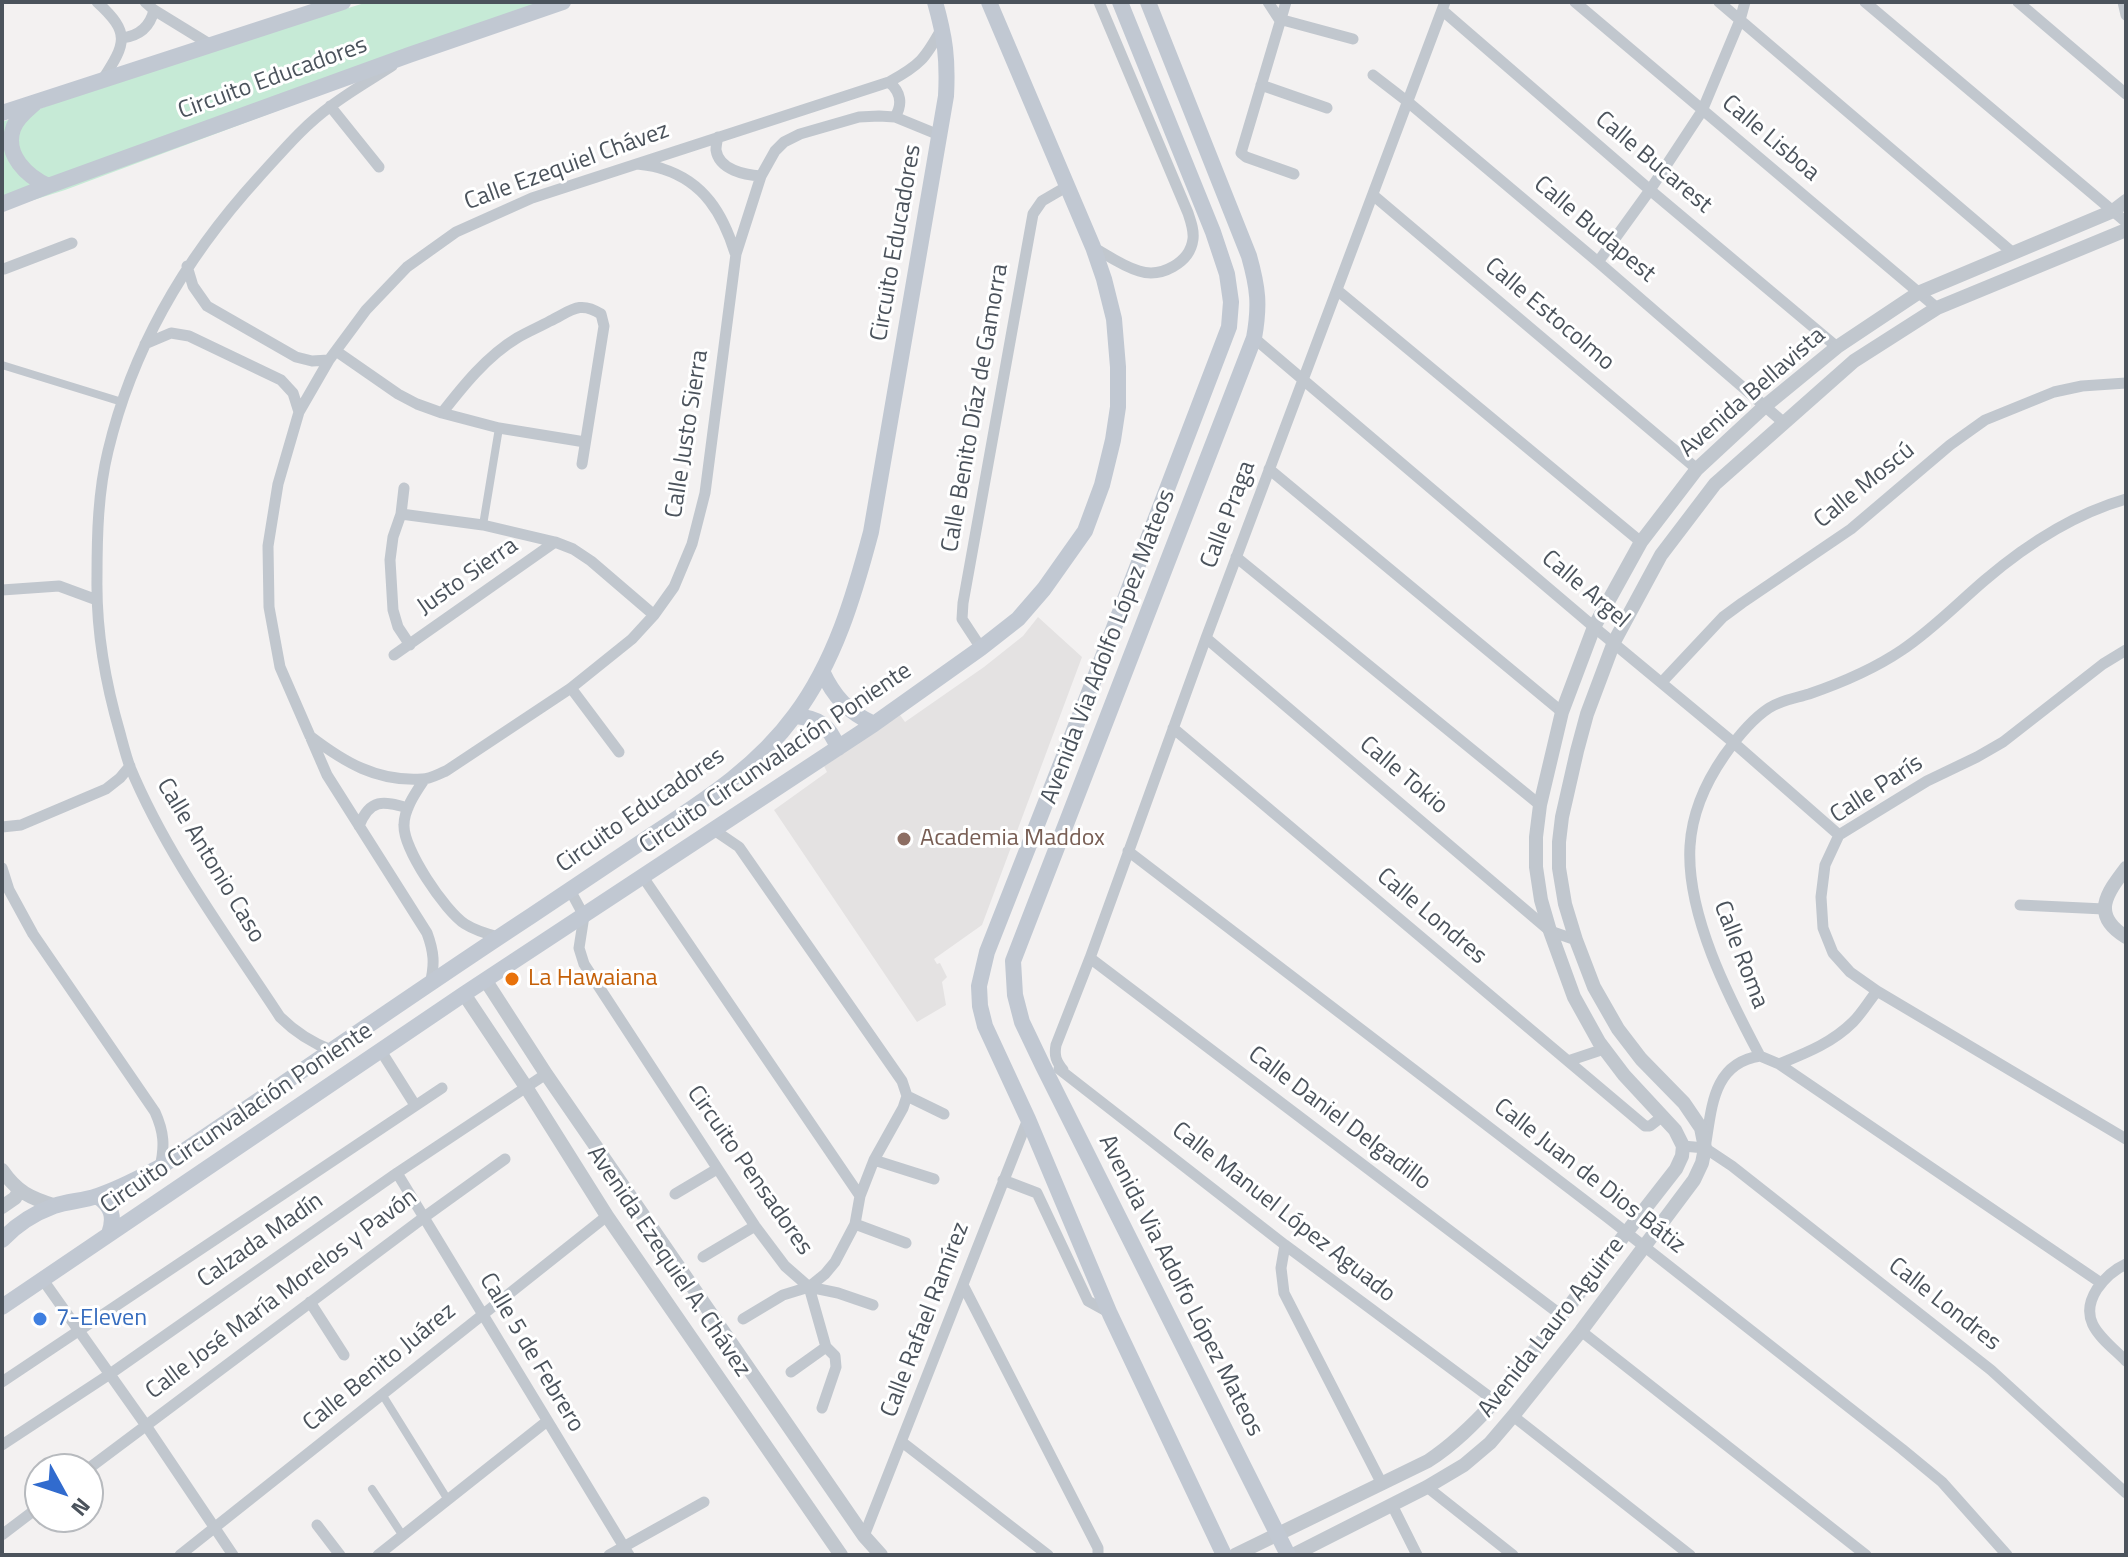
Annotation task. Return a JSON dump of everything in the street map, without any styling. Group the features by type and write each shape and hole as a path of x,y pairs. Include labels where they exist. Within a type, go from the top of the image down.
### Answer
{"main road":[{"path":"2,113 211,45 321,5 343,2"},
{"name":"Circuito Educadores","path":"2,204 563,2"},
{"name":"Circuito Educadores","path":"2,1240 19,1225 56,1206 97,1196 160,1167 725,787 760,756 795,716 822,671 853,599 871,532 946,96 948,64 935,2"},
{"name":"Circuito Circunvalación Poniente","path":"2,1307 464,994 874,724 1018,619 1069,556 1085,531 1102,485 1118,407 1114,319 1093,247 989,2"},
{"name":"Avenida Via Adolfo López Mateos","path":"1120,2 1213,232 1227,274 1231,302 1229,327 987,952 979,986 980,1006 985,1026 1028,1119 1110,1314 1224,1555"},
{"name":"Avenida Via Adolfo López Mateos","path":"1148,2 1249,256 1259,296 1254,338 1013,961 1015,995 1022,1022 1041,1061 1290,1555"},
{"path":"35,102 13,129 12,139 17,160 24,171 48,186"},
{"path":"822,671 830,689 842,704 874,724"},
{"path":"795,716 810,717 823,724 833,735 838,748"},
{"path":"97,1196 106,1202 112,1212 113,1223 109,1234"}],"street":[{"path":"97,2 120,27 122,38 116,59 101,81"},
{"path":"1093,247 1123,265 1149,273 1169,269 1179,263 1191,247 1193,238 1188,213 1099,2"},
{"path":"1268,2 1279,19 1353,39"},
{"path":"1286,2 1241,153 1294,174"},
{"name":"Calle Lisboa","path":"1575,2 1937,308"},
{"path":"1719,2 2013,253"},
{"path":"1598,262 1702,111 1745,2"},
{"path":"1865,2 2126,222"},
{"path":"2018,2 2124,93"},
{"path":"2123,2 2126,15"},
{"path":"122,38 130,37 149,25 150,6 211,45"},
{"name":"Calle Praga","path":"1056,1045 1444,6"},
{"name":"Calle Bucarest","path":"1444,6 1650,190 1837,347"},
{"name":"Calle Ezequiel Chávez","path":"430,984 435,966 434,951 427,933 327,775 280,667 269,607 268,546 278,484 299,412 366,310 407,267 456,232 532,198 889,82 926,57 942,28"},
{"name":"Calle Antonio Caso","path":"333,1051 313,1044 292,1030 280,1017 193,884 156,821 130,766 112,707 101,652 97,525 107,454 122,402 144,344 187,266 228,211 303,129 330,106 409,55"},
{"name":"Calle Budapest","path":"1373,75 1598,262 1783,422"},
{"path":"2124,93 2126,76"},
{"path":"889,82 895,87 900,102 895,117"},
{"path":"1261,85 1327,108"},
{"path":"330,106 379,167"},
{"name":"Calle Justo Sierra","path":"424,780 446,771 571,688 632,639 674,587 692,544 705,493 736,254 761,176 775,151 800,134 859,117 895,117 939,135"},
{"path":"718,137 716,152 722,162 739,173 761,176"},
{"name":"Calle Justo Sierra","path":"634,163 663,169 689,182 711,201 727,226 736,254"},
{"name":"Calle Benito Díaz de Gamorra","path":"981,648 962,619 963,603 1033,214 1042,201 1066,187"},
{"name":"Calle Estocolmo","path":"1373,195 1697,469"},
{"name":"Avenida Bellavista","path":"1683,1146 1675,1130 1604,1049 1574,997 1541,900 1536,867 1540,805 1562,712 1594,627 1641,542 1697,469 1765,406 1837,347 1918,293 2113,211 2126,201"},
{"name":"Avenida Bellavista","path":"1705,1148 1701,1128 1690,1111 1641,1059 1618,1029 1594,987 1565,904 1559,868 1562,817 1587,714 1614,642 1661,555 1715,484 1854,361 1937,308 2126,230"},
{"path":"3,269 72,243"},
{"path":"187,266 193,286 207,306 296,357 312,361 333,356 417,404 442,413 499,428 585,442"},
{"path":"1337,290 1641,542"},
{"path":"442,413 463,386 516,338 577,308 589,306 601,314 604,326 582,464"},
{"path":"144,344 171,333 189,336 281,380 293,393 299,412"},
{"name":"Calle Argel","path":"1254,338 1839,835"},
{"path":"2,365 122,402"},
{"name":"Calle Moscú","path":"1662,682 1723,617 1851,529 1950,445 1985,420 2054,392 2082,386 2126,383"},
{"path":"483,525 499,428"},
{"path":"1269,469 1562,712"},
{"path":"401,514 404,488"},
{"name":"Calle Roma","path":"1760,1056 1721,976 1699,917 1691,882 1690,844 1698,807 1712,775 1734,743 1760,714 1772,706 1844,681 1902,650 2028,546 2083,516 2126,499"},
{"name":"Justo Sierra","path":"555,542 410,645 398,627 393,610 390,560 393,537 401,514 483,525 555,542 573,549 654,615"},
{"path":"1236,557 1540,805"},
{"path":"2,590 59,586 97,600"},
{"name":"Calle Tokio","path":"1206,638 1550,931 1576,940"},
{"path":"394,655 410,645"},
{"name":"Calle París","path":"2126,650 2103,664 2003,742 1927,781 1839,835 1825,865 1821,897 1823,928 1833,953 1850,972 2126,1139"},
{"path":"571,688 619,752"},
{"name":"Calle Londres","path":"1173,728 1645,1126 1650,1126 1663,1116"},
{"path":"308,735 358,768 391,777 424,780 403,824 413,857 449,910 478,932 499,937"},
{"path":"2,827 21,825 106,789 130,766"},
{"path":"359,826 370,806 381,803 408,808"},
{"path":"714,830 739,847 902,1081 907,1096 944,1114"},
{"name":"Calle Juan de Dios Bátiz","path":"1128,851 1626,1232 1902,1449 1942,1482 2007,1555"},
{"path":"2,868 9,890 33,934 155,1112 163,1130 164,1149 160,1167"},
{"path":"2126,868 2108,891 2104,909 2109,922 2126,937"},
{"path":"643,877 860,1196"},
{"path":"570,890 584,916"},
{"path":"2020,905 2104,909"},
{"name":"Circuito Pensadores","path":"584,916 579,948 584,964 755,1226 785,1266 809,1287 835,1262 855,1224 860,1196 874,1160 907,1096"},
{"name":"Calle Daniel Delgadillo","path":"1090,958 1561,1315"},
{"name":"Avenida Ezequiel A. Chávez","path":"486,981 546,1074 864,1536 881,1555"},
{"path":"1779,1064 1816,1049 1839,1034 1855,1020 1877,991"},
{"name":"Avenida Ezequiel A. Chávez","path":"464,994 607,1216 837,1554"},
{"path":"1041,1061 1056,1045"},
{"path":"1056,1045 1054,1054 1063,1070"},
{"path":"1568,1061 1604,1049"},
{"path":"381,1051 415,1105"},
{"path":"1760,1056 1779,1064 2101,1283"},
{"name":"Avenida Lauro Aguirre","path":"1290,1555 1427,1487 1464,1465 1490,1443 1581,1331 1694,1180 1702,1163 1717,1088 1725,1075 1747,1058 1760,1056"},
{"name":"Calle Manuel López Aguado","path":"1041,1061 1063,1070 1285,1245 1495,1401"},
{"name":"Calzada Madín","path":"2,1445 546,1074"},
{"path":"2,1382 442,1088"},
{"name":"Calle Rafael Ramírez","path":"864,1536 1028,1119"},
{"name":"Calle Londres","path":"1683,1146 1705,1148 1745,1175 1991,1370 2126,1493"},
{"name":"Avenida Lauro Aguirre","path":"1235,1555 1428,1461 1471,1428 1676,1169 1683,1146"},
{"name":"Calle José María Morelos y Pavón","path":"104,1456 505,1159"},
{"path":"874,1160 934,1179"},
{"path":"675,1194 717,1169"},
{"path":"2,1170 19,1191 56,1206"},
{"name":"Calle 5 de Febrero","path":"397,1173 627,1551"},
{"path":"1003,1180 1037,1193 1088,1301 1110,1314"},
{"path":"2,1207 19,1191"},
{"name":"Calle Benito Juárez","path":"180,1555 607,1216"},
{"path":"855,1224 906,1243"},
{"path":"703,1257 755,1226"},
{"path":"1285,1245 1281,1268 1284,1293 1382,1484"},
{"path":"2126,1264 2101,1283 2089,1301 2089,1318 2098,1333 2126,1361"},
{"path":"43,1280 233,1555"},
{"path":"963,1285 1098,1548 1098,1555"},
{"path":"743,1319 783,1295 809,1287 873,1305"},
{"path":"809,1287 826,1347 835,1356 836,1367 822,1408"},
{"path":"310,1302 344,1355"},
{"path":"1581,1331 1866,1555"},
{"path":"791,1372 826,1347"},
{"path":"382,1394 448,1500"},
{"path":"1513,1416 1690,1555"},
{"path":"378,1555 546,1422"},
{"path":"902,1442 1048,1555"},
{"path":"1427,1487 1513,1555"},
{"path":"372,1489 403,1536"},
{"path":"609,1555 627,1551 704,1502"},
{"path":"1392,1505 1417,1555"},
{"path":"2,1535 24,1518"},
{"path":"317,1525 340,1555"}],"shaded area":[{"name":"Academia Maddox","path":"1038,617 1082,657 982,925 934,959 937,964 940,963 947,977 942,982 946,1005 917,1022 774,810 827,772 824,766 900,715 905,722 984,667 1023,636"}],"green space":[{"path":"368,2 569,2 65,190 2,210 2,122 180,59"}],"place":[{"name":"Academia Maddox","path":"904,839"},
{"name":"La Hawaiana","path":"512,979"},
{"name":"7-Eleven","path":"40,1319"}]}
